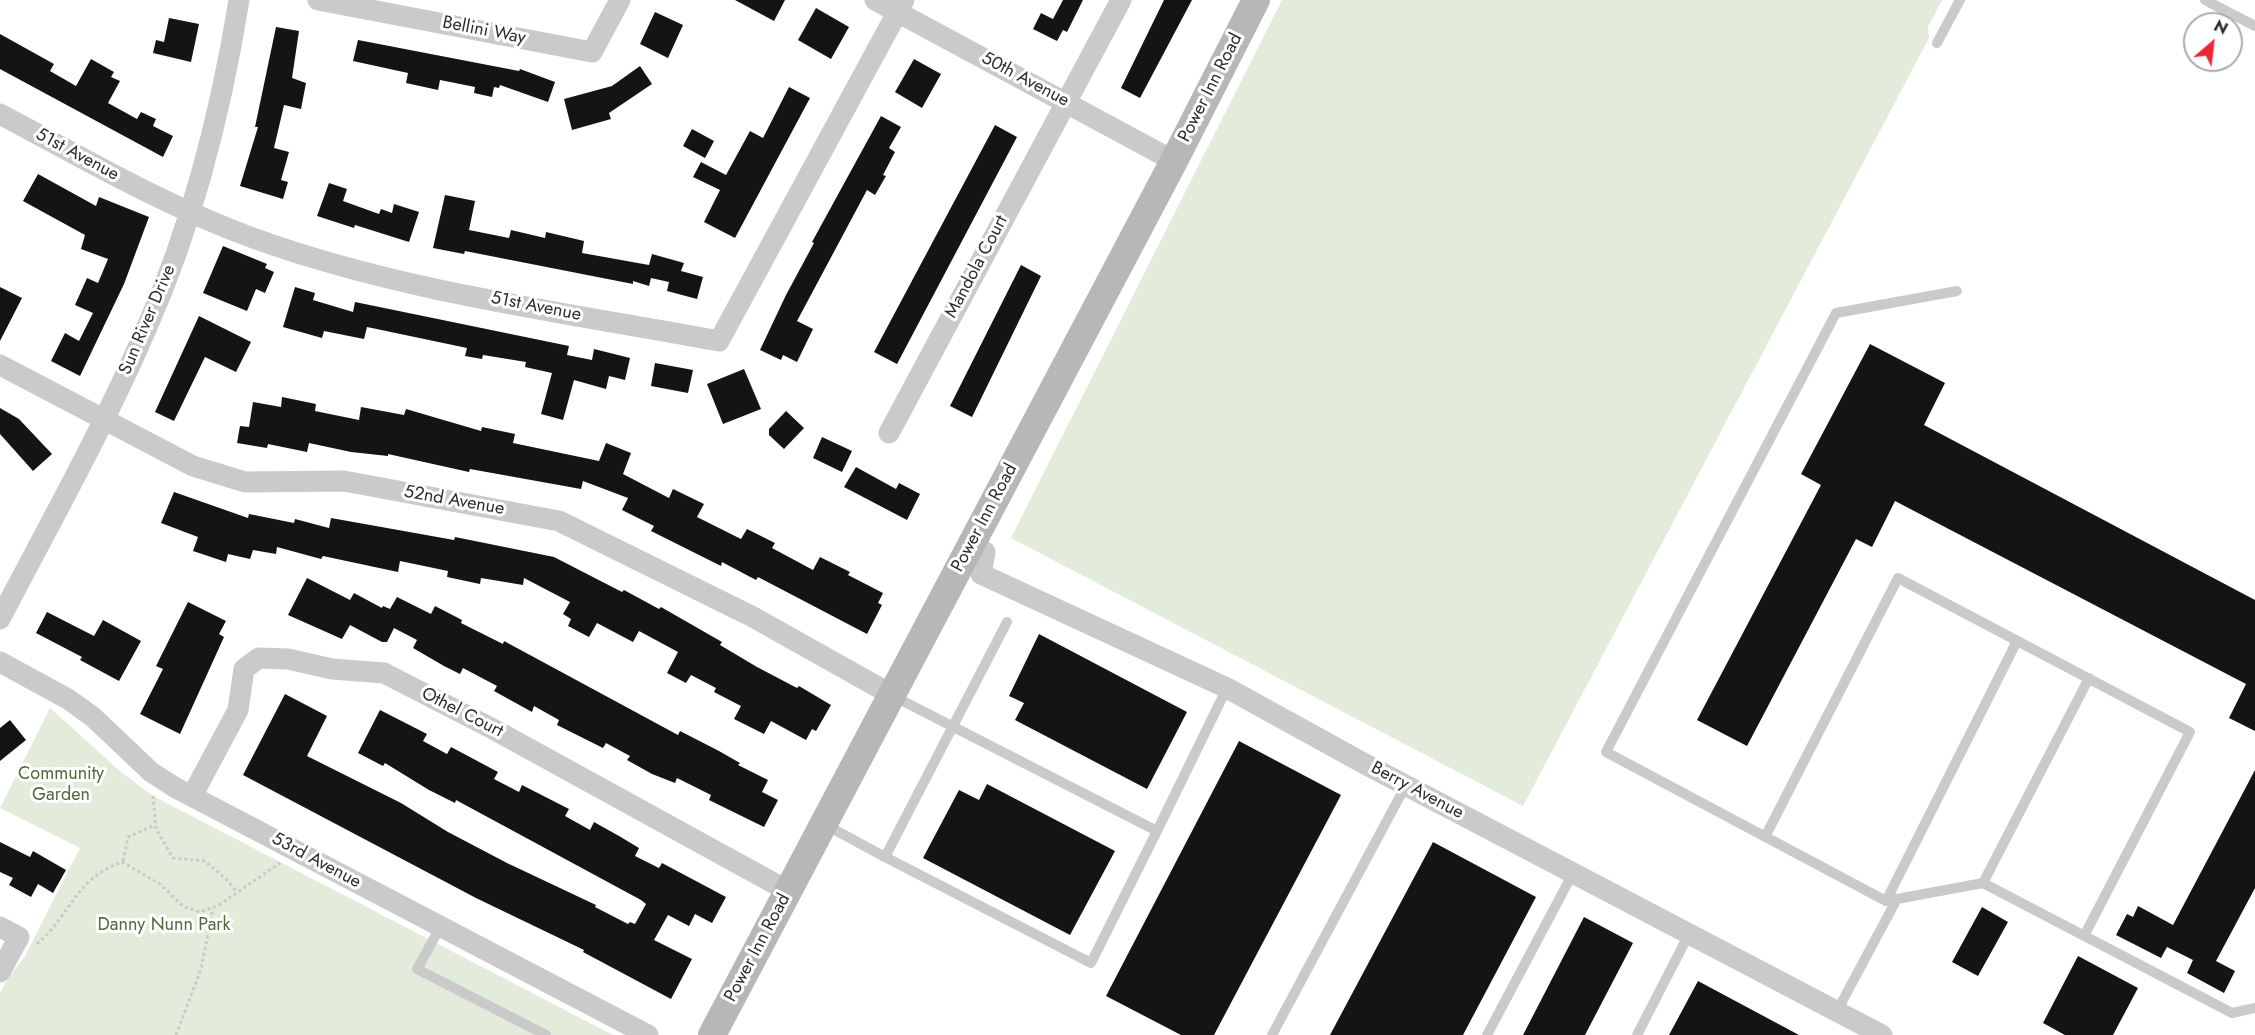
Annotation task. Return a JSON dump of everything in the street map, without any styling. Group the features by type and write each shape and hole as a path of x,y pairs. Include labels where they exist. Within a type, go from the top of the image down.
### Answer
{"main road":[{"name":"Power Inn Road","path":"712,1035 1174,160 1256,0"}],"street":[{"name":"Sun River Drive","path":"0,619 103,419 147,327 190,212 218,114 239,0"},
{"name":"Bellini Way","path":"318,0 592,52 620,0"},
{"name":"50th Avenue","path":"875,0 901,6 1065,102 1174,160"},
{"name":"Mandola Court","path":"889,433 1121,0"},
{"name":"51st Avenue","path":"0,114 129,183 190,212 252,237 363,272 719,341 901,6"},
{"name":"52nd Avenue","path":"0,365 193,466 245,482 344,481 559,520 753,617 892,695"},
{"name":"Berry Avenue","path":"971,545 985,552 981,574 1227,688 1406,785 1837,1011 1869,1032"},
{"name":"Othel Court","path":"192,796 238,710 244,669 259,658 288,659 332,669 384,673 494,729 788,891"},
{"name":"53rd Avenue","path":"0,662 68,699 93,717 151,772 192,796 648,1035"},
{"path":"0,927 25,942 0,972"}],"lane":[{"path":"1937,43 1960,0"},
{"path":"2205,0 2255,26"},
{"path":"1957,291 1836,313 1606,752 1765,837 1891,900 1983,883 2232,1013 2255,1008"},
{"path":"1765,837 1898,578 2190,732 2084,936"},
{"path":"885,857 1007,622"},
{"path":"1837,1011 2017,641"},
{"path":"1983,883 2089,678"},
{"path":"824,824 1091,963 1227,688"},
{"path":"892,695 1157,831"},
{"path":"1272,1035 1406,785"},
{"path":"1487,1035 1573,873"},
{"path":"441,926 417,969 546,1035"},
{"path":"1637,1035 1689,934"}],"path":[{"path":"153,796 155,825 173,858 205,861 236,891"},
{"path":"25,942 56,926 85,883 122,862 128,837 155,825"},
{"path":"122,862 160,884 186,908 200,912 213,908 280,863"},
{"path":"176,1035 201,969 213,908"}],"green space":[{"path":"1282,0 1942,0 1928,27 1929,38 1523,806 1011,538"},
{"name":"Danny Nunn Park","path":"50,708 121,772 153,796 613,1035 0,1035 0,993 10,975 24,958 80,848 0,808"}],"building":[{"path":"735,0 785,0 774,21"},
{"path":"1063,0 1083,0 1067,32 1063,30 1057,41 1033,29 1041,13 1053,19"},
{"path":"1164,0 1192,0 1140,98 1121,88"},
{"path":"816,8 849,27 831,59 798,40"},
{"path":"655,12 683,25 668,58 640,44"},
{"path":"169,18 199,24 191,62 153,53 156,40 164,42"},
{"path":"276,27 299,31 292,78 306,83 301,109 284,105 274,148 289,152 281,180 288,182 283,199 240,186 258,127 255,127"},
{"path":"0,34 54,64 50,71 76,86 91,59 114,72 111,77 120,81 108,103 137,119 141,112 156,119 153,126 173,136 163,157 0,69"},
{"path":"358,40 519,71 520,69 555,82 548,102 500,85 499,88 494,87 492,97 474,93 475,87 440,80 438,90 406,83 408,73 353,61"},
{"path":"914,59 941,74 922,108 895,92"},
{"path":"640,66 652,84 609,113 611,119 572,130 564,99 612,86"},
{"path":"789,87 810,98 735,238 704,222 720,190 693,177 701,162 726,175 750,131 763,138"},
{"path":"881,116 901,127 889,148 895,152 883,175 886,176 875,195 867,190 797,321 813,329 797,362 783,355 781,360 760,350 814,243 812,242"},
{"path":"995,125 1017,137 897,364 874,352"},
{"path":"692,129 714,141 705,158 683,146"},
{"path":"38,174 96,206 99,197 149,217 124,284 80,376 51,361 65,333 79,341 93,313 75,305 87,278 98,283 108,259 81,249 85,235 23,201"},
{"path":"329,183 347,189 343,201 379,214 381,209 392,213 394,204 419,212 409,242 317,216"},
{"path":"445,195 475,201 469,230 509,238 511,230 545,238 546,232 584,241 582,253 649,265 652,254 684,263 681,271 703,277 697,299 667,291 669,282 651,278 649,286 633,281 633,284 465,251 464,254 433,248"},
{"path":"223,246 267,264 265,268 274,272 265,293 256,289 247,311 203,293"},
{"path":"1021,265 1041,276 972,417 950,406"},
{"path":"0,287 22,298 0,341"},
{"path":"295,287 315,293 313,300 353,312 355,302 569,346 567,355 592,360 594,349 630,358 625,380 609,376 606,389 574,380 563,420 541,414 552,373 525,367 526,362 483,355 482,359 465,356 467,348 367,327 364,339 324,331 322,338 283,327"},
{"path":"199,316 251,342 236,372 205,357 174,421 155,412"},
{"path":"1870,344 1945,383 1924,425 2255,600 2255,731 2229,718 2246,684 1895,501 1872,547 1856,539 1747,746 1697,720 1821,485 1801,474"},
{"path":"655,363 693,370 688,393 651,386"},
{"path":"744,369 761,409 723,424 707,384"},
{"path":"282,397 316,404 315,411 359,420 361,407 404,415 406,409 481,431 482,427 515,434 513,443 599,461 606,443 631,453 623,474 669,498 673,489 704,504 697,517 741,539 747,529 775,543 772,548 813,570 820,557 850,572 848,575 883,593 878,603 882,605 867,634 758,577 756,580 722,562 721,566 651,531 654,526 622,510 628,498 583,481 581,489 470,469 469,472 388,454 388,456 351,452 309,443 307,452 268,444 267,448 237,443 240,426 249,427 253,402 281,407"},
{"path":"0,408 19,419 52,454 33,471 0,434"},
{"path":"786,411 804,428 784,449 769,435 769,429"},
{"path":"822,437 852,451 842,472 813,458"},
{"path":"856,467 896,489 899,483 920,494 907,520 844,487"},
{"path":"174,492 248,518 249,514 294,523 295,519 329,528 331,518 454,540 455,537 554,557 622,592 624,590 659,609 661,607 722,642 720,645 757,667 797,688 799,686 831,705 816,731 812,729 806,740 771,721 764,734 734,719 741,706 714,692 716,688 691,675 686,683 667,673 678,652 639,631 633,642 597,623 589,637 568,626 571,619 563,614 570,602 524,578 523,585 481,578 480,584 447,577 448,571 400,561 398,572 323,556 321,559 277,547 276,554 253,550 250,559 228,554 226,562 193,551 198,537 161,523"},
{"path":"307,578 350,600 354,593 382,608 383,606 390,609 397,597 431,614 435,606 462,620 461,623 503,644 504,641 678,735 680,731 719,751 740,763 738,765 768,780 762,792 778,800 764,827 709,800 711,795 677,778 675,783 652,774 627,760 630,756 606,743 603,748 557,725 559,720 534,706 532,712 494,691 497,686 463,668 460,674 444,666 413,648 417,640 394,628 387,642 382,642 350,625 342,639 288,615"},
{"path":"188,602 226,621 219,634 224,637 180,734 140,714 163,669 156,666"},
{"path":"47,612 94,636 103,620 141,641 119,681 80,660 82,657 36,633"},
{"path":"1039,634 1187,712 1147,789 1015,720 1024,703 1009,696"},
{"path":"285,694 327,716 307,756 401,803 448,832 507,863 596,905 595,907 628,924 630,922 635,924 646,904 641,900 456,800 455,803 429,790 385,763 383,766 358,753 380,710 427,734 423,741 447,754 451,747 498,772 494,779 519,792 522,785 569,809 565,816 590,830 594,822 619,836 639,848 635,856 659,868 662,863 726,897 712,923 695,914 689,926 668,915 654,940 692,959 671,999 583,952 584,950 476,898 243,775"},
{"path":"10,720 26,740 0,761 0,728"},
{"path":"1239,741 1341,795 1214,1035 1181,1035 1106,996"},
{"path":"2255,770 2255,888 2216,961 2235,971 2224,993 2187,973 2193,960 2167,947 2161,958 2116,935 2127,914 2133,917 2138,906 2173,925"},
{"path":"987,784 1115,851 1070,935 923,858 959,790 979,800"},
{"path":"0,842 30,857 33,851 66,870 53,893 38,884 31,897 9,885 13,878 0,872"},
{"path":"1433,842 1536,897 1463,1035 1330,1035"},
{"path":"1982,907 2008,922 1978,976 1952,962"},
{"path":"1584,917 1633,943 1585,1035 1523,1035"},
{"path":"2078,956 2138,988 2113,1035 2065,1035 2043,1023"},
{"path":"1698,981 1799,1035 1669,1035"}],"park label":[{"name":"Community Garden","path":"61,785"}]}
